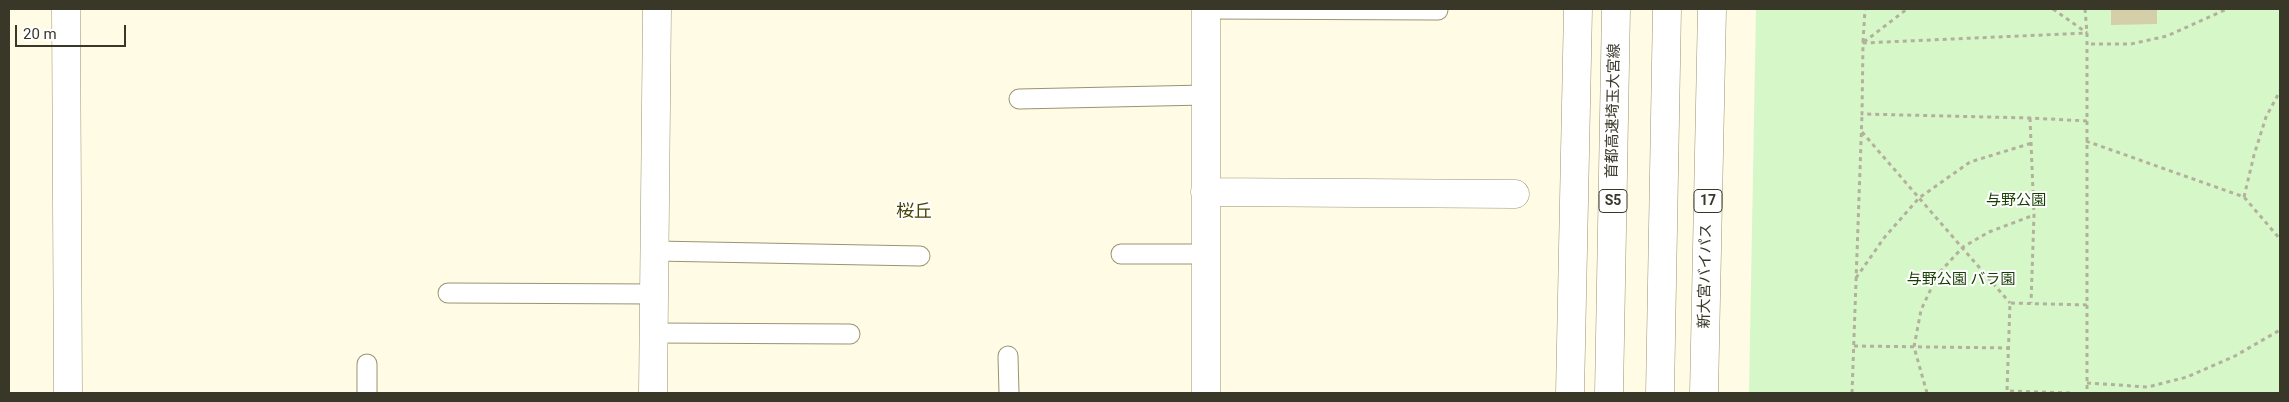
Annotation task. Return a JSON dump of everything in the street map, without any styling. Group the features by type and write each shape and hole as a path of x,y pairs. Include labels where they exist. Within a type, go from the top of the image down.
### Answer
{"main road":[{"path":"66,9 68,393"},
{"path":"653,393 657,9"},
{"path":"1206,9 1206,393"},
{"path":"1570,393 1578,9"},
{"name":"首都高速埼玉大宮線","path":"1609,393 1616,9"},
{"path":"1660,393 1667,9"},
{"name":"新大宮バイパス","path":"1704,393 1712,9"},
{"path":"1205,192 1515,194"}],"lane":[{"path":"1206,9 1438,10"},
{"path":"1019,99 1205,95"},
{"path":"655,251 920,256"},
{"path":"1121,254 1206,254"},
{"path":"448,293 654,294"},
{"path":"654,333 850,334"},
{"path":"1008,356 1010,393"},
{"path":"367,364 367,393"}],"path":[{"path":"1852,393 1865,9"},
{"path":"1863,43 1907,9"},
{"path":"2053,9 2087,33"},
{"path":"2086,9 2087,393"},
{"path":"2091,44 2131,44 2167,36 2227,9"},
{"path":"1863,43 2087,33"},
{"path":"2244,197 2264,124 2280,91"},
{"path":"1862,114 2087,121"},
{"path":"2030,118 2034,215 2031,303"},
{"path":"1862,131 2010,303 2006,392 2070,393"},
{"path":"2086,141 2244,197 2280,239"},
{"path":"1855,279 1884,238 1919,198 1970,162 2032,144"},
{"path":"1927,393 1914,347 1922,310 1938,274 1963,247 1989,232 2034,215"},
{"path":"2010,303 2088,305"},
{"path":"2087,383 2148,387 2187,377 2236,356 2280,330"},
{"path":"1854,346 2008,348"}],"green space":[{"name":"与野公園","path":"1756,9 2280,9 2280,393 1749,393"}],"building":[{"path":"2111,9 2157,9 2157,24 2111,25"}],"district":[{"name":"桜丘","path":"914,212"}],"park label":[{"name":"与野公園 バラ園","path":"1961,280"}]}
